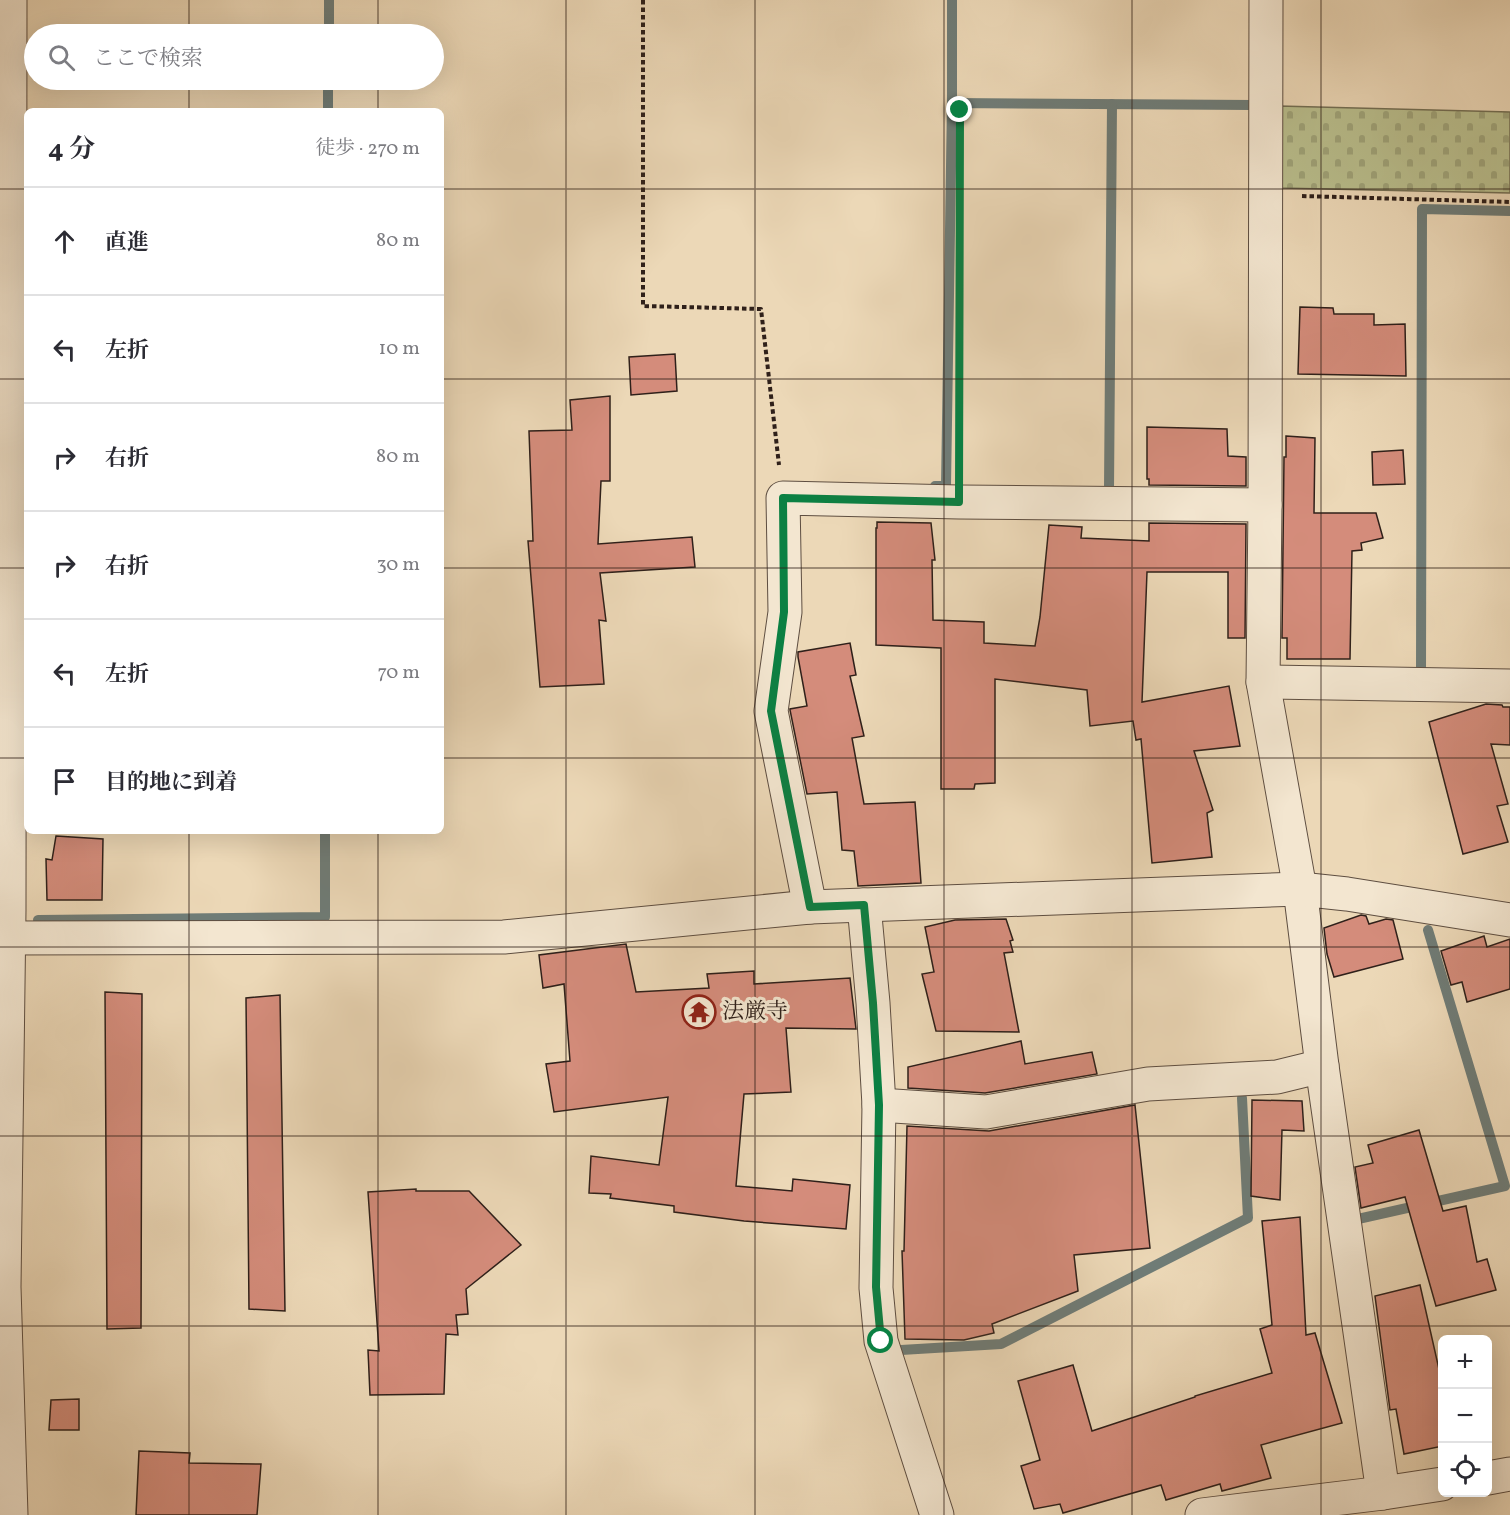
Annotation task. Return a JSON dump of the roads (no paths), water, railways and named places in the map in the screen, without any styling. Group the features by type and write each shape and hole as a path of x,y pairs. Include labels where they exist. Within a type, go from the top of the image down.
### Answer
{"street":[{"path":"10,0 4,1287 11,1515"},
{"path":"1266,0 1263,682 1300,889 1322,1066 1383,1493"},
{"path":"810,907 771,711 784,612 783,498 1265,505"},
{"path":"1263,682 1510,686"},
{"path":"4,938 504,937 810,907 1300,889 1347,894 1510,920"},
{"path":"864,905 879,1105 876,1287 881,1341 938,1515"},
{"path":"879,1105 986,1112 1148,1084 1277,1077 1322,1066"},
{"path":"1492,1477 1510,1474"},
{"path":"1202,1515 1235,1513 1438,1486"}],"waterway":[{"path":"329,0 329,24"},
{"path":"952,0 952,103"},
{"path":"328,90 328,108"},
{"path":"935,486 946,486 952,103 1253,105"},
{"path":"1109,490 1112,104"},
{"path":"1421,673 1422,209 1510,211"},
{"path":"38,920 325,917 325,834"},
{"path":"1358,1219 1505,1186 1428,930"},
{"path":"901,1350 1001,1344 1248,1218 1242,1098"}],"place":[{"name":"法厳寺","path":"699,1012"}]}
